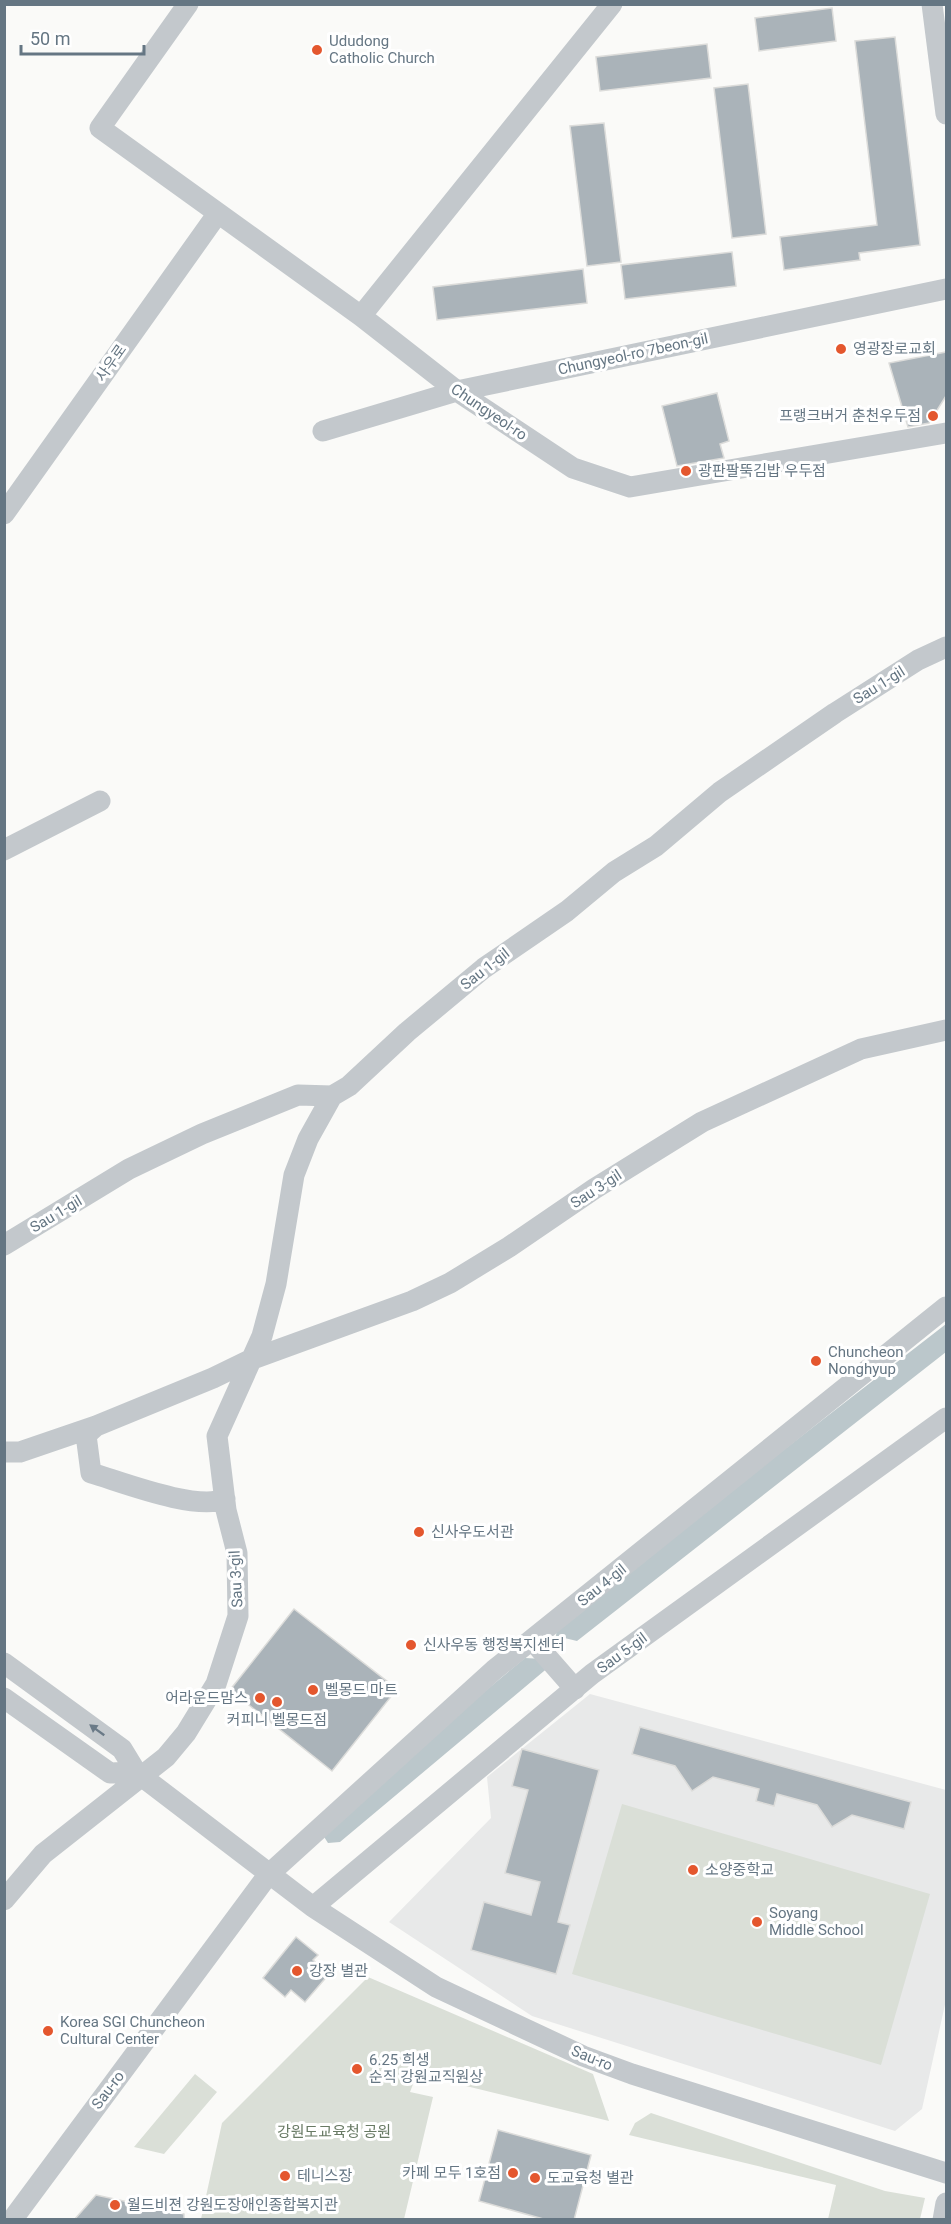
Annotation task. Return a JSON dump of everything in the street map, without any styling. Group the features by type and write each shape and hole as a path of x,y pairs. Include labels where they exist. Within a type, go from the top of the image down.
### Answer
{"street":[{"name":"Chungyeol-ro","path":"188,4 100,128 361,316 457,391 573,468 630,487 946,433"},
{"path":"361,316 612,4"},
{"path":"932,4 946,114"},
{"name":"사우로","path":"4,514 218,213"},
{"name":"Chungyeol-ro 7beon-gil","path":"323,431 457,391 946,289"},
{"name":"Sau 1-gil","path":"4,1245 129,1169 202,1134 298,1095 332,1096 349,1086 407,1032 484,968 567,911 614,872 656,846 720,792 835,713 918,660 946,647"},
{"path":"4,850 100,801"},
{"name":"Sau 3-gil","path":"4,1452 20,1452 96,1426 213,1378 250,1360 412,1301 450,1283 702,1122 861,1049 946,1030"},
{"path":"250,1360 262,1336 276,1284 294,1175 308,1138 332,1096"},
{"name":"Sau 4-gil","path":"268,1875 494,1670 533,1641 946,1307"},
{"name":"Sau 3-gil","path":"4,1900 43,1854 140,1774 166,1757 186,1733 216,1684 238,1616 237,1553 225,1499 217,1436 250,1360"},
{"name":"Sau 5-gil","path":"313,1907 575,1689 946,1418"},
{"path":"96,1426 86,1435 91,1473 175,1498 218,1502 225,1499"},
{"path":"533,1641 575,1689"},
{"name":"Sau-ro","path":"4,1664 122,1749 140,1774 268,1875 436,1987 583,2056 946,2173"},
{"path":"4,1698 110,1773 140,1774"},
{"name":"Sau-ro","path":"12,2220 268,1875"},
{"path":"943,2220 946,2203"}],"shaded area":[{"path":"946,1324 946,1352 577,1641 556,1636 557,1626"},
{"path":"525,1658 544,1659 550,1666 340,1842 328,1843 319,1829"},
{"name":"소양중학교","path":"590,1694 946,1790 946,2000 922,2109 895,2131 532,2016 389,1922 491,1818 487,1777"}],"green space":[{"path":"622,1804 930,1894 881,2065 572,1974"},
{"name":"강원도교육청 공원","path":"368,1977 593,2074 609,2121 417,2074 410,2092 433,2097 404,2219 201,2219 222,2123"},
{"path":"195,2074 217,2092 164,2154 134,2147"},
{"path":"651,2113 885,2191 925,2198 920,2219 828,2219 836,2185 629,2135 635,2123"}],"building":[{"path":"832,8 836,41 759,51 755,18"},
{"path":"895,37 920,245 859,253 860,260 784,270 780,237 877,225 855,41"},
{"path":"707,44 711,78 600,91 596,57"},
{"path":"748,84 766,234 732,238 714,88"},
{"path":"604,123 621,262 587,266 570,126"},
{"path":"732,252 736,286 625,299 621,265"},
{"path":"583,269 587,303 437,320 433,287"},
{"path":"946,352 946,396 929,423 908,427 889,363"},
{"path":"717,393 729,441 720,444 724,458 677,466 662,406"},
{"name":"벨몽드 마트","path":"294,1609 397,1689 332,1771 230,1690"},
{"path":"640,1727 911,1802 904,1829 852,1815 832,1827 817,1805 777,1794 774,1806 756,1801 759,1789 713,1777 692,1791 675,1766 632,1754"},
{"path":"522,1749 599,1770 558,1922 570,1925 556,1974 471,1950 484,1902 531,1915 540,1882 505,1873 528,1790 512,1786"},
{"name":"강장 별관","path":"296,1937 318,1955 313,1960 329,1974 305,2002 291,1990 285,1997 263,1978"},
{"name":"도교육청 별관","path":"498,2130 591,2155 574,2220 547,2220 479,2201"},
{"name":"월드비젼 강원도장애인종합복지관","path":"96,2195 184,2214 184,2220 74,2220"}],"place":[{"name":"Ududong Catholic Church","path":"317,50"},
{"name":"영광장로교회","path":"841,349"},
{"name":"프랭크버거 춘천우두점","path":"933,416"},
{"name":"광판팔뚝김밥 우두점","path":"686,471"},
{"name":"Chuncheon Nonghyup","path":"816,1361"},
{"name":"신사우도서관","path":"419,1532"},
{"name":"신사우동 행정복지센터","path":"411,1645"},
{"name":"벨몽드 마트","path":"313,1690"},
{"name":"어라운드맘스","path":"260,1698"},
{"name":"커피니 벨몽드점","path":"277,1702"},
{"name":"소양중학교","path":"693,1870"},
{"name":"Soyang Middle School","path":"757,1922"},
{"name":"강장 별관","path":"297,1971"},
{"name":"Korea SGI Chuncheon Cultural Center","path":"48,2031"},
{"name":"6.25 희생 순직 강원교직원상","path":"357,2069"},
{"name":"카페 모두 1호점","path":"513,2173"},
{"name":"테니스장","path":"285,2176"},
{"name":"도교육청 별관","path":"535,2178"},
{"name":"월드비젼 강원도장애인종합복지관","path":"115,2205"}]}
